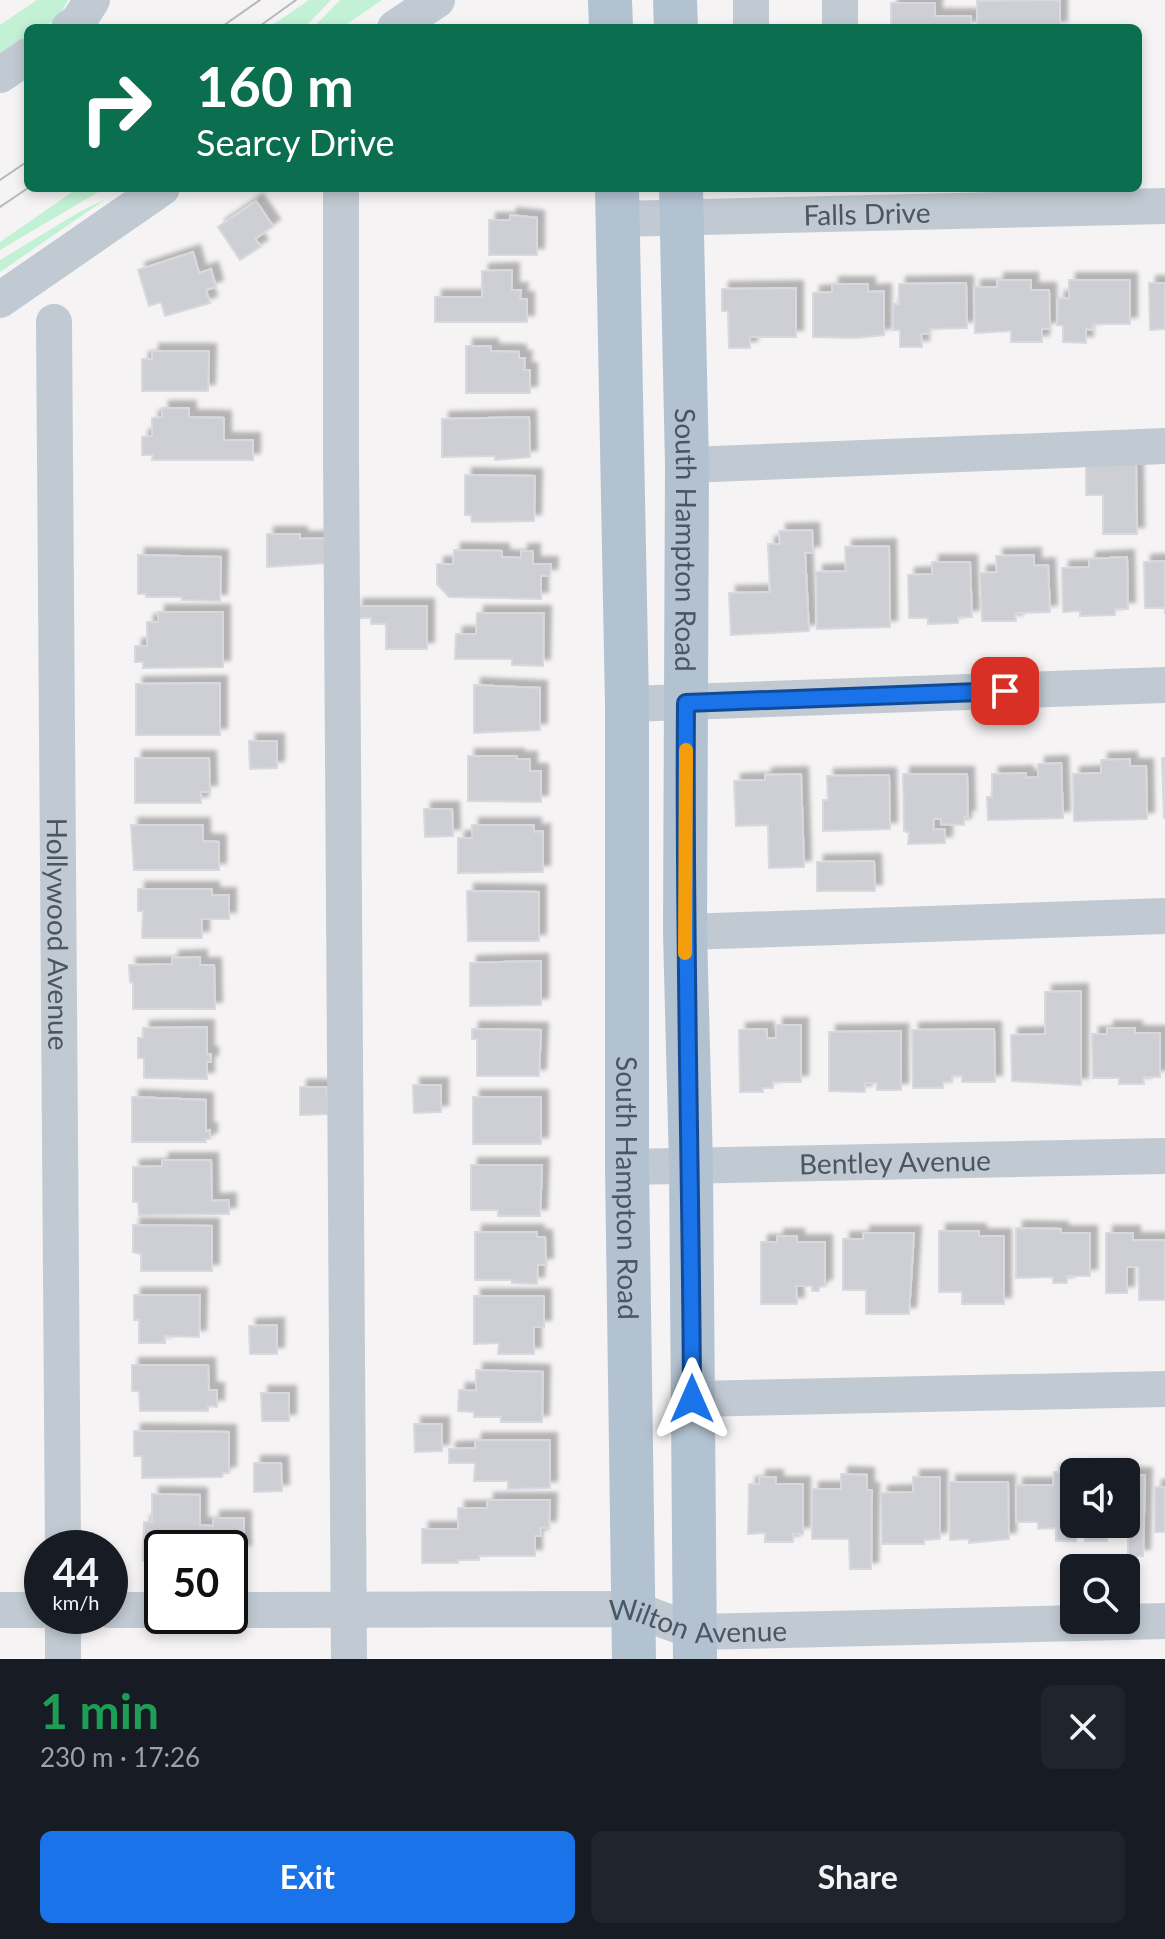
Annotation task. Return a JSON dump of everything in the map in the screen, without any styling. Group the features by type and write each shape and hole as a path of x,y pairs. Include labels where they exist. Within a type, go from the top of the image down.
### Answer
{"main road":[{"path":"610,0 611,24"},
{"path":"675,0 676,24"},
{"name":"South Hampton Road","path":"618,203 627,704 627,1167 634,1659"},
{"name":"South Hampton Road","path":"681,204 687,465 685,932 691,1165 695,1645"}],"street":[{"path":"75,24 92,0"},
{"path":"401,24 437,0"},
{"path":"751,0 751,24"},
{"path":"840,0 840,24"},
{"path":"0,75 24,59"},
{"path":"0,300 156,192"},
{"path":"341,192 349,1659"},
{"name":"Falls Drive","path":"618,203 1165,206"},
{"name":"Hollywood Avenue","path":"54,322 63,1530"},
{"path":"687,465 1165,446"},
{"path":"627,704 1165,685"},
{"path":"685,932 1165,916"},
{"name":"Bentley Avenue","path":"627,1167 1165,1156"},
{"path":"692,1399 1165,1389"},
{"name":"Wilton Avenue","path":"248,1610 634,1609 695,1645 1165,1621"},
{"path":"0,1610 24,1610"},
{"path":"63,1634 63,1659"}],"green space":[{"path":"37,0 68,0 52,21 24,24 24,41 0,57 0,25"},
{"path":"309,0 331,0 308,24 274,24"},
{"path":"340,0 382,0 347,24 317,24"},
{"path":"72,192 98,192 0,250 0,242"},
{"path":"106,199 0,272 0,260"}],"building":[{"path":"1060,0 1060,24 977,24 977,1"},
{"path":"891,3 935,3 935,16 971,16 971,24 891,24"},
{"path":"256,201 273,226 255,239 261,246 240,260 218,227"},
{"path":"510,215 537,218 537,255 489,255 489,220 510,220"},
{"path":"193,252 199,273 211,269 216,287 206,290 210,303 165,316 161,302 149,306 138,270"},
{"path":"512,270 512,290 521,290 520,299 527,299 527,322 435,322 435,297 482,297 482,271"},
{"path":"997,280 1031,280 1031,290 1049,290 1050,329 1042,329 1042,342 1011,342 1011,331 975,333 974,287 997,287"},
{"path":"1069,280 1130,280 1130,324 1093,324 1093,330 1086,329 1086,343 1063,342 1063,326 1057,325 1058,298 1069,299"},
{"path":"966,283 967,328 930,329 930,334 921,334 922,347 900,347 900,330 893,330 893,304 899,304 899,284"},
{"path":"1149,283 1165,283 1165,329 1150,330"},
{"path":"832,284 868,284 868,292 884,291 884,335 813,337 813,293 832,292"},
{"path":"796,288 796,337 750,337 750,348 729,348 728,311 722,311 722,289"},
{"path":"466,346 491,346 491,351 519,352 519,358 525,358 524,370 530,370 530,393 466,393"},
{"path":"152,351 209,351 208,391 142,391 142,359 152,359"},
{"path":"162,408 189,408 189,417 224,418 224,440 253,440 253,460 152,460 153,455 142,455 142,437 152,436 152,418 162,417"},
{"path":"529,417 530,457 495,460 495,456 442,457 442,419"},
{"path":"1086,462 1136,462 1137,534 1103,534 1103,495 1086,495"},
{"path":"465,475 535,476 534,521 472,522 471,515 465,515"},
{"path":"812,530 813,553 805,553 809,631 731,635 729,593 770,592 768,544 780,544 779,531"},
{"path":"267,534 300,534 300,539 328,538 328,563 267,567"},
{"path":"889,546 890,627 817,629 816,572 846,571 845,547"},
{"path":"454,550 502,551 502,557 521,558 521,551 533,551 533,564 551,564 550,576 541,576 541,599 449,597 437,584 437,564 453,564"},
{"path":"138,555 221,557 220,601 138,594"},
{"path":"1034,555 1034,566 1048,565 1050,612 1015,613 1016,621 982,621 980,573 997,572 996,556"},
{"path":"1127,557 1128,609 1115,609 1115,615 1080,616 1080,611 1063,612 1062,568 1089,567 1089,559"},
{"path":"1165,561 1165,608 1145,608 1144,562"},
{"path":"932,562 970,562 972,617 958,617 958,623 928,624 928,618 909,618 908,575 932,574"},
{"path":"356,606 427,606 427,649 386,649 386,624 371,624 371,618 356,618"},
{"path":"158,612 223,612 223,667 143,668 143,662 135,662 135,646 147,646 147,622 158,622"},
{"path":"477,613 544,613 543,666 512,665 512,659 455,659 456,634 476,634"},
{"path":"220,683 220,735 136,735 136,684"},
{"path":"474,685 540,688 540,730 474,733"},
{"path":"249,741 277,741 277,768 250,769"},
{"path":"468,756 530,759 530,771 541,771 541,802 468,801"},
{"path":"135,758 209,758 210,792 201,792 201,803 135,803"},
{"path":"1162,758 1165,758 1164,819"},
{"path":"1130,759 1130,766 1146,766 1147,819 1074,821 1073,774 1101,773 1101,760"},
{"path":"1061,763 1063,818 988,820 987,797 992,797 992,774 1026,773 1026,778 1038,777 1038,764"},
{"path":"801,774 804,867 769,868 768,825 736,826 734,781 765,780 765,775"},
{"path":"903,774 967,774 968,817 964,817 964,825 941,824 941,819 934,819 933,830 945,829 945,843 908,844 909,833 904,831"},
{"path":"889,775 890,829 823,831 823,800 828,800 827,776"},
{"path":"424,809 452,809 453,836 425,837"},
{"path":"131,825 203,825 203,841 219,842 219,870 134,870"},
{"path":"472,825 534,825 534,832 543,831 543,872 458,873 458,838 472,838"},
{"path":"874,861 875,891 817,891 817,862"},
{"path":"138,889 212,889 212,895 229,895 229,919 202,919 202,938 142,938 143,911 138,911"},
{"path":"467,891 539,892 539,941 468,941"},
{"path":"200,957 200,965 214,965 215,1009 133,1009 129,965 172,964 172,958"},
{"path":"541,961 541,1005 470,1006 470,963"},
{"path":"1081,991 1081,1085 1012,1081 1011,1035 1045,1034 1045,992"},
{"path":"776,1025 801,1025 801,1082 773,1082 773,1088 763,1088 763,1092 740,1092 739,1030 767,1029 767,1038 776,1038"},
{"path":"207,1027 207,1054 211,1054 211,1062 207,1062 207,1079 144,1078 144,1058 138,1058 138,1038 143,1038 143,1028"},
{"path":"1107,1028 1135,1028 1135,1033 1160,1033 1160,1077 1143,1077 1144,1084 1119,1084 1119,1078 1093,1078 1092,1034 1107,1034"},
{"path":"472,1029 541,1030 539,1076 477,1076 477,1039 472,1039"},
{"path":"994,1029 995,1082 962,1082 962,1076 952,1076 952,1082 943,1082 943,1088 913,1088 912,1030"},
{"path":"901,1031 901,1090 877,1090 877,1083 865,1083 865,1092 829,1091 829,1032"},
{"path":"413,1085 441,1085 441,1112 414,1113"},
{"path":"300,1087 327,1087 328,1114 300,1115"},
{"path":"132,1097 206,1100 206,1131 210,1130 210,1139 205,1139 206,1142 132,1142"},
{"path":"473,1097 541,1097 541,1144 473,1144"},
{"path":"162,1160 211,1160 212,1201 229,1200 229,1214 139,1215 138,1202 133,1202 133,1167 162,1166"},
{"path":"471,1165 542,1165 540,1216 498,1216 498,1210 471,1210"},
{"path":"133,1225 212,1226 212,1271 141,1271 141,1254 133,1252"},
{"path":"1016,1228 1090,1233 1090,1276 1067,1276 1067,1283 1053,1283 1053,1277 1016,1278"},
{"path":"939,1231 979,1231 979,1236 1004,1236 1004,1304 962,1304 962,1292 939,1292"},
{"path":"475,1232 537,1232 537,1237 545,1237 546,1265 538,1265 537,1284 475,1280"},
{"path":"863,1233 914,1233 909,1314 866,1314 866,1290 843,1290 843,1239 863,1239"},
{"path":"1106,1233 1133,1233 1133,1240 1165,1240 1165,1300 1139,1300 1139,1267 1127,1267 1127,1293 1106,1293"},
{"path":"777,1236 797,1236 797,1242 825,1242 825,1286 819,1287 819,1291 812,1291 812,1286 796,1286 797,1304 761,1304 761,1242 777,1242"},
{"path":"134,1295 200,1295 199,1337 165,1336 165,1343 139,1343 139,1320 134,1320"},
{"path":"474,1296 544,1296 544,1327 534,1327 534,1354 498,1354 499,1343 474,1344"},
{"path":"277,1325 277,1354 250,1354 249,1326"},
{"path":"132,1365 208,1365 209,1390 217,1390 217,1407 208,1406 208,1411 140,1411 139,1391 132,1391"},
{"path":"476,1370 543,1372 542,1422 501,1422 501,1417 474,1417 474,1412 458,1411 459,1390 476,1391"},
{"path":"261,1393 289,1393 289,1421 262,1421"},
{"path":"414,1424 442,1424 442,1451 415,1452"},
{"path":"134,1431 229,1432 229,1473 223,1473 222,1477 142,1478 142,1456 134,1456"},
{"path":"475,1440 550,1440 550,1488 508,1489 508,1481 474,1481 475,1463 449,1463 449,1449 475,1448"},
{"path":"254,1463 281,1463 282,1491 254,1492"},
{"path":"1054,1472 1060,1472 1060,1538 1076,1538 1076,1541 1056,1541 1056,1528 1038,1529 1038,1522 1016,1522 1016,1485 1053,1485"},
{"path":"841,1474 867,1475 867,1490 872,1490 871,1569 850,1569 849,1539 812,1539 812,1489 841,1489"},
{"path":"1140,1475 1145,1475 1143,1556 1128,1554 1128,1538 1140,1538"},
{"path":"759,1477 776,1477 776,1484 803,1484 803,1534 793,1534 793,1542 765,1542 765,1533 748,1534 749,1484 759,1484"},
{"path":"913,1477 940,1477 940,1539 924,1540 924,1544 882,1544 881,1493 913,1492"},
{"path":"949,1482 1008,1482 1009,1539 969,1543 969,1539 950,1540"},
{"path":"1155,1487 1165,1487 1165,1532 1155,1532"},
{"path":"152,1494 200,1495 200,1525 213,1526 213,1518 244,1518 244,1530 144,1530 143,1561 144,1522 152,1522"},
{"path":"487,1500 550,1500 549,1528 540,1528 541,1536 535,1536 535,1556 479,1556 479,1560 458,1560 458,1563 422,1563 422,1529 458,1529 458,1508 487,1508"},
{"path":"1085,1538 1107,1538 1107,1541 1085,1541"}],"tram line":[{"path":"226,24 260,0"},
{"path":"263,24 296,0"},
{"path":"0,180 24,164"},
{"path":"0,207 24,191"}],"slow traffic":[{"path":"685,953 686,750"}],"route":[{"path":"692,1399 691,1165 685,932 686,703 1005,691"}]}
